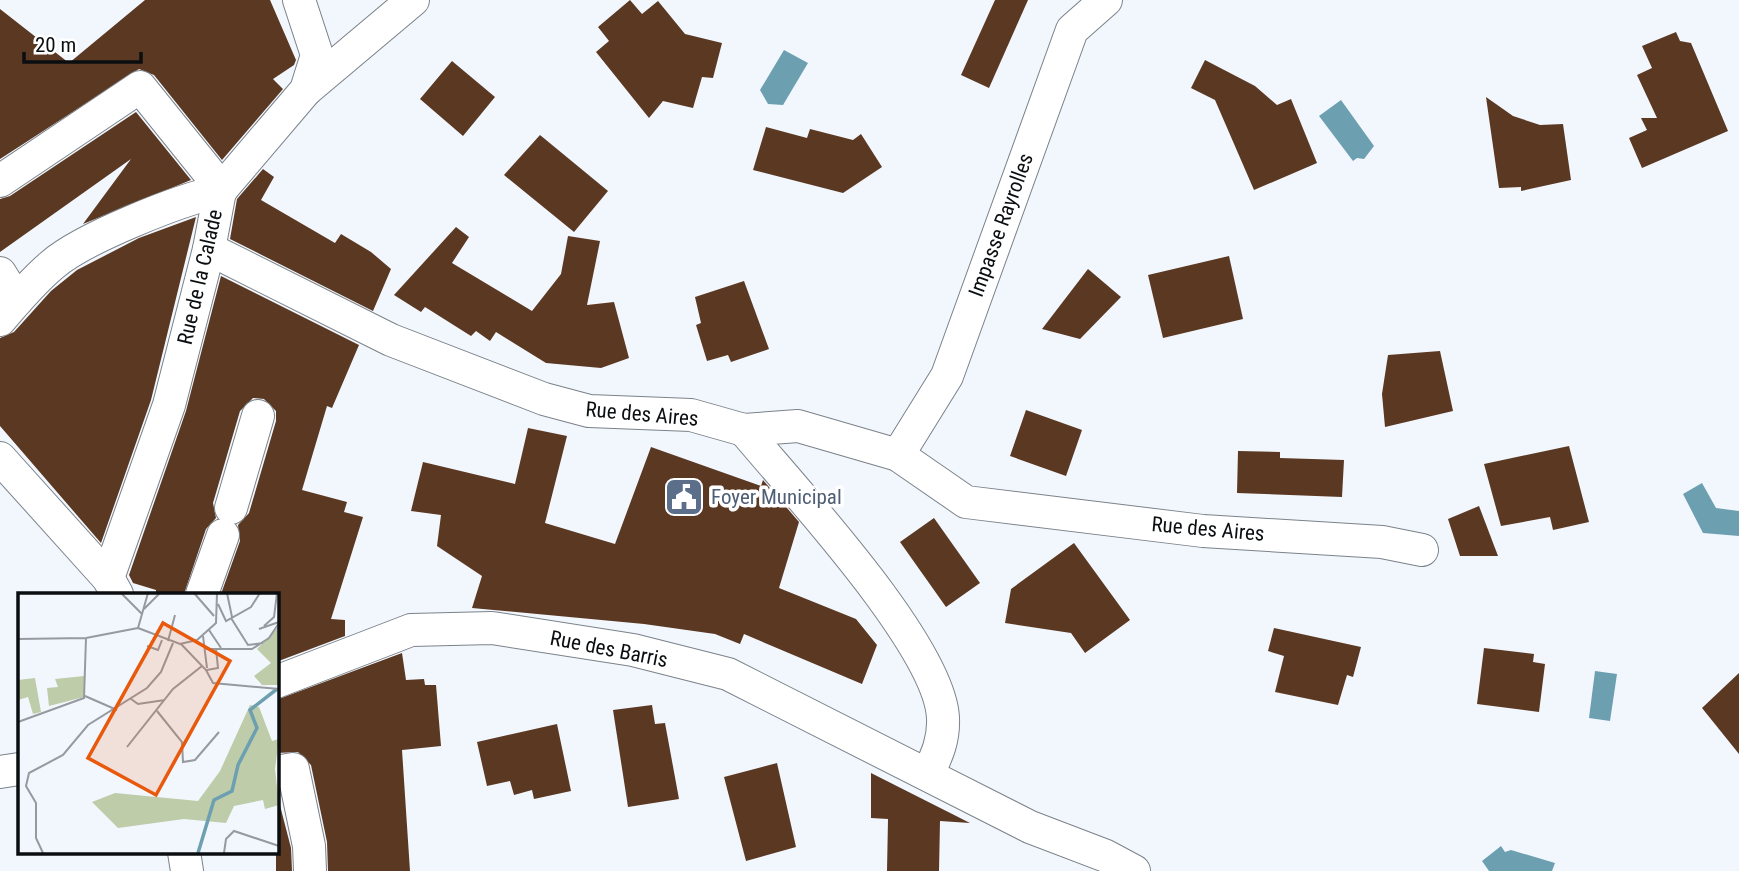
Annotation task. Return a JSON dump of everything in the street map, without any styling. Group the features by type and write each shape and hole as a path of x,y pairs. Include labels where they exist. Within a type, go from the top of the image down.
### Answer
{"street":[{"name":"Rue de la Calade","path":"113,586 169,405 209,249 221,190 306,90 317,55 299,0"},
{"path":"306,90 413,0"},
{"name":"Impasse Rayrolles","path":"898,455 947,376 1073,30 1106,0"},
{"path":"0,181 140,87 221,190 190,198 100,237 54,263 8,310"},
{"name":"Rue des Aires","path":"209,249 391,340 544,399 589,411 691,415 744,430 798,426 898,455 966,502 1203,531 1382,542 1422,551"},
{"path":"0,273 8,310"},
{"path":"202,593 258,416"},
{"path":"744,430 879,593 932,674 943,716 942,745 928,774"},
{"path":"0,458 113,586"},
{"name":"Rue des Barris","path":"278,681 411,630 492,628 633,650 729,674 1105,864 1134,871"},
{"path":"0,772 18,769"},
{"path":"278,772 293,769 309,846 310,871"}],"water":[{"path":"784,50 808,63 783,105 768,104 760,90"},
{"path":"1341,100 1374,146 1364,159 1357,158 1353,161 1319,116"},
{"path":"1702,483 1716,508 1739,511 1739,536 1703,533 1683,494"},
{"path":"1595,671 1617,674 1610,721 1589,718"},
{"path":"1501,846 1505,852 1511,850 1555,863 1552,871 1489,871 1482,861"}],"building":[{"path":"145,0 270,0 296,60 294,65 273,79 283,89 222,160 154,75 139,69 0,159 0,9 69,63"},
{"path":"630,0 642,14 658,1 685,34 722,43 713,78 702,77 693,108 663,101 649,118 596,52 609,41 598,27"},
{"path":"995,0 1028,0 989,88 961,75"},
{"path":"1676,32 1680,41 1691,43 1728,131 1642,168 1629,138 1647,130 1641,118 1657,118 1637,75 1652,68 1642,46"},
{"path":"1205,60 1255,86 1277,105 1291,99 1317,163 1254,190 1215,100 1191,88"},
{"path":"452,61 495,97 463,136 420,99"},
{"path":"1486,97 1513,116 1540,125 1563,124 1571,180 1521,191 1521,187 1499,188"},
{"path":"136,112 191,180 83,224 131,159 0,252 0,199 10,196"},
{"path":"766,127 807,138 810,129 853,140 861,134 882,167 843,193 753,170"},
{"path":"540,135 608,191 574,232 504,175"},
{"path":"263,169 274,177 261,200 335,243 341,234 371,252 391,269 373,311 230,239 237,199"},
{"path":"196,217 151,400 101,543 0,426 0,338 14,332 51,291 77,270 139,238"},
{"path":"456,227 469,237 452,263 532,311 561,274 568,236 600,241 587,305 614,302 629,358 601,368 546,363 496,332 490,341 476,331 471,336 425,307 421,312 394,295"},
{"path":"1229,256 1243,319 1163,338 1148,275"},
{"path":"1088,269 1121,297 1080,339 1042,329"},
{"path":"221,276 359,345 332,408 327,406 302,490 347,502 344,512 363,517 331,619 345,620 345,636 278,661 278,593 221,593 240,541 238,525 249,513 276,421 276,411 264,399 253,398 240,411 213,503 216,518 206,529 184,593 156,593 156,590 133,583 129,575 186,411"},
{"path":"744,281 769,349 731,362 728,355 707,361 696,325 701,323 695,297"},
{"path":"1440,351 1453,411 1385,427 1382,394 1388,355"},
{"path":"1026,410 1082,430 1066,476 1010,456"},
{"path":"528,428 567,436 545,523 615,544 651,447 761,486 763,480 799,522 779,588 856,619 877,645 862,684 744,634 740,644 715,634 644,624 472,608 482,576 437,546 441,515 411,511 423,462 515,484"},
{"path":"1569,446 1589,522 1553,530 1550,517 1501,526 1484,464"},
{"path":"1238,451 1280,452 1280,458 1344,460 1342,497 1237,493"},
{"path":"1479,506 1498,556 1460,556 1448,519"},
{"path":"934,518 980,583 946,607 900,542"},
{"path":"1074,543 1130,620 1085,653 1071,633 1005,623 1011,589"},
{"path":"1274,628 1361,647 1353,677 1347,675 1338,705 1275,692 1284,656 1268,651"},
{"path":"1484,648 1534,654 1533,662 1545,664 1539,712 1477,704"},
{"path":"402,653 406,680 424,679 425,685 436,685 441,746 402,750 410,871 328,871 327,842 311,765 298,752 278,753 278,699"},
{"path":"1739,673 1739,754 1702,708"},
{"path":"652,705 655,724 665,723 679,799 628,807 613,710"},
{"path":"557,724 571,791 534,799 532,790 514,795 510,781 487,786 477,742"},
{"path":"777,763 796,847 746,861 724,777"},
{"path":"871,773 970,823 940,821 939,871 887,871 888,819 871,818"},
{"path":"278,798 291,848 292,871 276,871"}],"place":[{"name":"Foyer Municipal","path":"684,497"}]}
